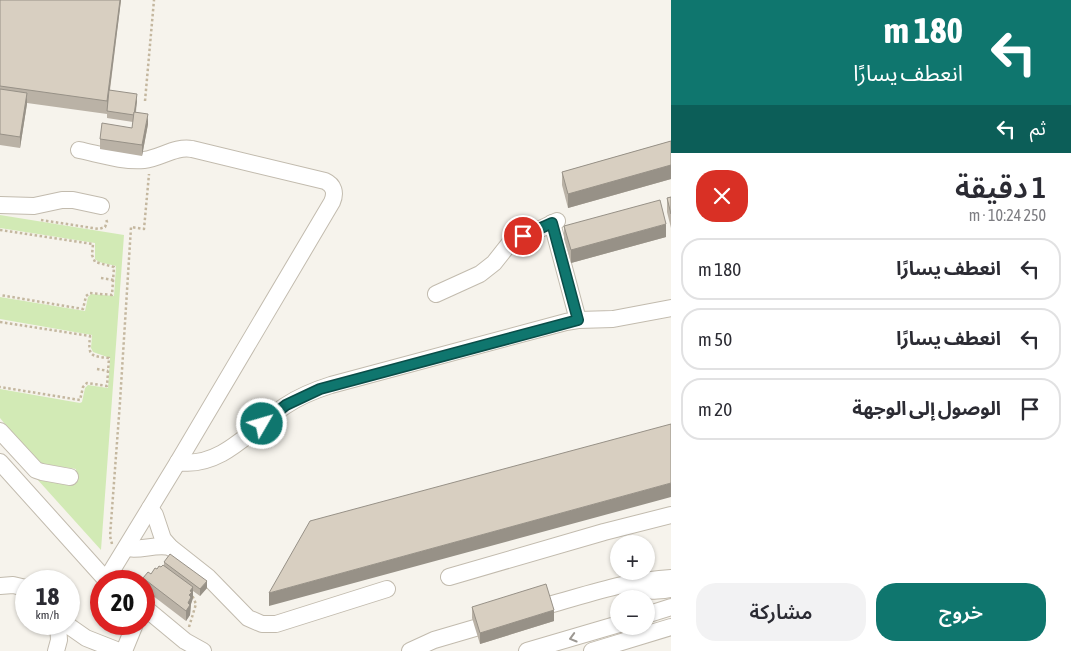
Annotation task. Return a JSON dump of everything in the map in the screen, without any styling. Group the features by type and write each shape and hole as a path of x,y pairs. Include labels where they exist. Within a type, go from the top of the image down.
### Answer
{"street":[{"path":"79,150 131,160 150,159 177,149 192,148 325,181 332,186 334,194 332,202 150,508 118,546 110,570"},
{"path":"0,205 34,206 62,200 72,200 102,206"},
{"path":"436,294 480,274 494,263 509,244 554,222 578,320"},
{"path":"178,462 198,462 222,453 242,441 286,405 320,389 578,320 619,318 671,308"},
{"path":"0,431 36,470 70,476"},
{"path":"0,462 96,570"},
{"path":"150,508 155,515 163,539 170,547 208,577 246,616 262,624 276,624 387,589"},
{"path":"449,577 604,532 671,515"},
{"path":"118,546 135,549 157,545 170,547"},
{"path":"549,605 610,588 651,579 671,578"},
{"path":"2,582 15,585"},
{"path":"638,582 649,591 671,589"},
{"path":"655,612 671,607"},
{"path":"155,616 185,640 203,651"},
{"path":"527,651 610,627"},
{"path":"601,630 602,650 671,627"},
{"path":"410,651 434,640 475,628"},
{"path":"80,634 119,651"},
{"path":"56,651 59,635"},
{"path":"124,651 131,635"}],"path":[{"path":"145,101 154,0"},
{"path":"118,546 110,536 131,227 144,229 150,159"},
{"path":"40,219 102,229 107,222 102,206"},
{"path":"0,230 93,244 93,260 99,265 114,267 112,295 90,293 86,296 83,309 0,295"},
{"path":"101,278 114,280"},
{"path":"0,322 90,336 90,352 96,356 109,358 107,386 85,384 80,400 0,387"},
{"path":"97,369 108,371"},
{"path":"185,640 196,604 195,599 190,593"}],"green space":[{"path":"0,215 124,235 101,550 37,479 74,485 76,469 37,463 0,418 0,389 80,403 82,402 85,388 88,385 108,388 110,358 93,352 91,348 92,335 0,319 0,297 85,311 88,297 91,294 114,296 116,266 99,262 95,259 95,243 0,228"}],"building":[{"path":"0,0 120,0 107,101 0,86"},
{"path":"0,89 27,93 20,137 0,134"},
{"path":"109,90 137,94 134,115 107,111"},
{"path":"134,112 148,114 142,145 100,139 102,123 132,128"},
{"path":"671,141 671,165 568,194 562,172"},
{"path":"671,197 671,214 667,198"},
{"path":"660,200 666,224 571,250 564,226"},
{"path":"671,424 671,483 269,593 310,521"},
{"path":"170,554 207,581 200,589 164,562"},
{"path":"163,565 193,587 189,595 191,597 188,603 190,605 186,611 155,587 154,570 159,566"},
{"path":"546,584 554,610 480,633 472,607"}],"route":[{"path":"262,424 286,405 308,393 331,385 578,320 552,223 523,236"}]}
